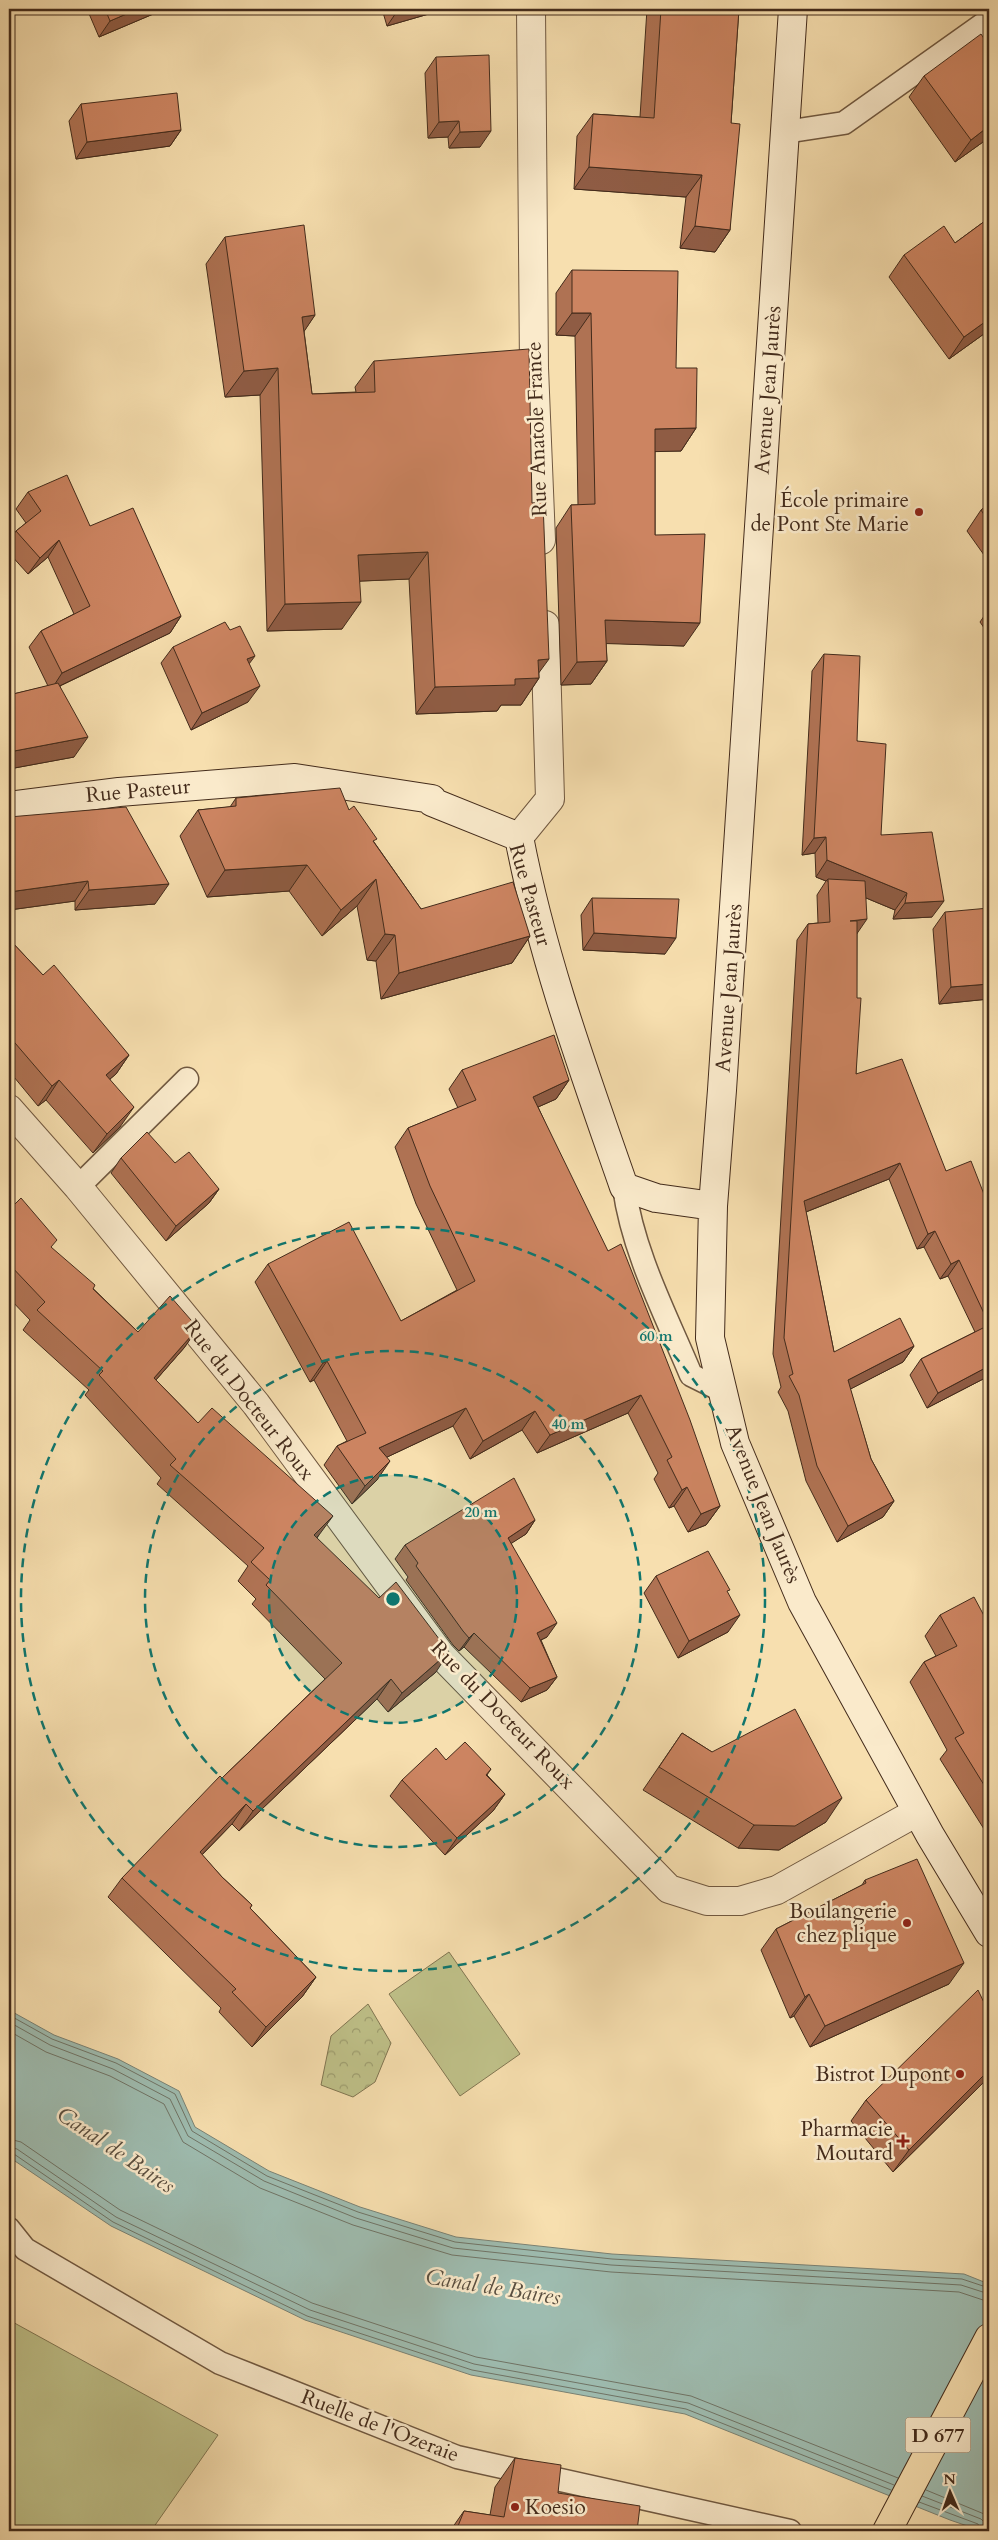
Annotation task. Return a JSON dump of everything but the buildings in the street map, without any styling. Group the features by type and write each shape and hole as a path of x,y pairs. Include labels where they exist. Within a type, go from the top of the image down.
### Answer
{"main road":[{"name":"Rue Anatole France","path":"531,9 534,368 542,564"},
{"name":"Avenue Jean Jaurès","path":"794,9 722,1090 712,1206 710,1338 735,1443 802,1602 917,1812 981,1916 989,1933"},
{"path":"518,837 550,799 544,604"},
{"name":"Rue Pasteur","path":"9,806 119,792 294,778 432,799 432,802 518,837 530,898 572,1036 624,1187"},
{"name":"Rue du Docteur Roux","path":"9,1109 78,1187 256,1404 441,1656 669,1889 707,1901 740,1901 777,1890 917,1812"},
{"path":"624,1187 656,1198 712,1206"},
{"name":"D 677","path":"887,2531 989,2338"}],"lane":[{"path":"785,132 844,123 989,20"},
{"path":"78,1187 187,1079"},
{"path":"624,1187 631,1225 691,1375 723,1391"},
{"name":"Ruelle de l'Ozeraie","path":"9,2229 25,2250 220,2363 448,2453 790,2531"}],"green space":[{"path":"449,1952 520,2054 460,2096 389,1994"},
{"path":"368,2004 391,2043 375,2082 353,2097 321,2085 331,2036"},
{"path":"9,2320 218,2435 151,2531 9,2531"}],"water":[{"name":"Canal de Baires","path":"9,2010 54,2035 118,2059 179,2091 195,2127 269,2171 360,2207 456,2237 612,2254 964,2274 989,2284 989,2531 982,2531 950,2520 685,2414 471,2375 305,2320 111,2226 9,2157"}],"place":[{"name":"École primaire de Pont Ste Marie","path":"919,512"},
{"name":"Boulangerie chez plique","path":"907,1923"},
{"name":"Bistrot Dupont","path":"960,2074"},
{"name":"Pharmacie Moutard","path":"903,2141"},
{"name":"Koesio","path":"515,2507"}]}
